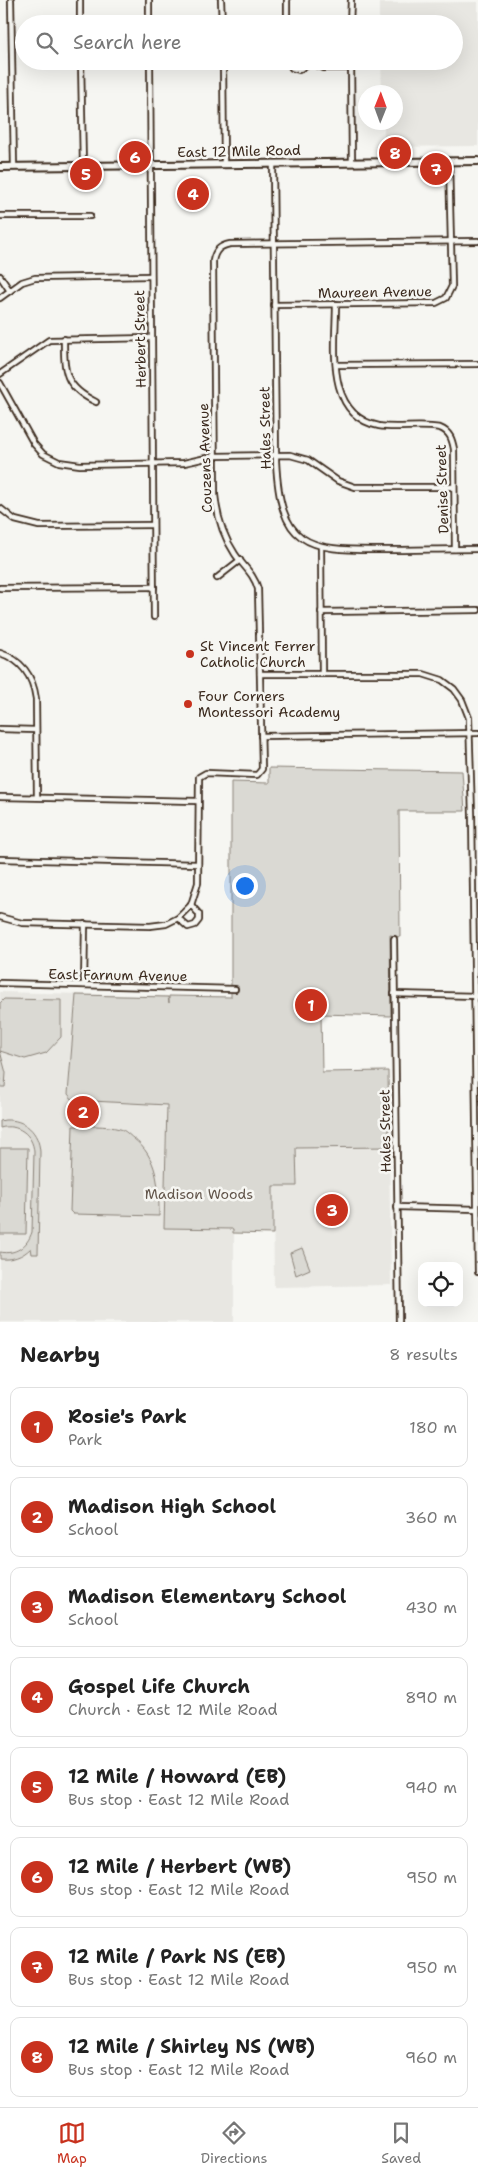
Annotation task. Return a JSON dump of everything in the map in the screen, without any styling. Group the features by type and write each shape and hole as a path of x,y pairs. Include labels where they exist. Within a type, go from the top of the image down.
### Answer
{"main road":[{"name":"East 12 Mile Road","path":"0,167 478,161"}],"street":[{"path":"11,0 14,167"},
{"path":"80,0 80,15"},
{"path":"149,0 149,15"},
{"path":"222,0 222,15"},
{"path":"287,0 287,15"},
{"path":"350,15 351,0"},
{"path":"81,70 82,166"},
{"name":"Herbert Street","path":"150,70 150,276 154,617"},
{"path":"222,70 224,164"},
{"path":"351,70 352,162"},
{"path":"449,161 450,241"},
{"name":"Hales Street","path":"273,164 278,491 284,515 300,535 321,547"},
{"path":"0,216 90,216"},
{"name":"Maureen Avenue","path":"274,305 442,301 449,295 452,286 450,241"},
{"name":"Couzens Avenue","path":"198,801 198,782 201,775 253,775 260,772 262,766 258,589 252,575 226,538 218,518 215,495 214,256 216,251 224,245 274,243 478,241"},
{"path":"0,276 10,291"},
{"path":"0,298 22,282 35,278 150,276"},
{"name":"Denise Street","path":"336,304 336,365 341,396 350,411 357,417 379,426 434,427 446,430 453,443 455,549"},
{"path":"0,374 50,340 151,338"},
{"path":"64,339 65,369 70,382 82,394 96,402"},
{"path":"336,365 478,364"},
{"path":"0,383 34,444 53,460 72,464 184,463 215,456 276,455 303,458 314,463 338,481 355,487 454,487"},
{"path":"0,508 15,520 39,526 153,525"},
{"path":"322,674 321,547 347,550 478,549"},
{"path":"216,578 240,560"},
{"path":"0,588 154,587"},
{"path":"321,612 478,610"},
{"path":"0,653 19,663 31,677 36,699 37,797"},
{"path":"260,674 415,673 436,677 448,684 462,700 469,718 476,996 478,1272"},
{"path":"0,728 36,730"},
{"path":"261,736 478,733"},
{"path":"0,796 198,801 197,889 191,905 178,918 157,926 22,923 0,918"},
{"path":"0,860 198,864"},
{"path":"178,918 188,927 198,923 199,914 191,905"},
{"path":"84,985 85,924"},
{"name":"Hales Street","path":"394,939 398,1322"},
{"name":"East Farnum Avenue","path":"0,983 235,989"},
{"path":"394,994 476,996"},
{"path":"397,1207 477,1209"}],"shaded area":[{"path":"478,2 478,146 384,147 384,130 403,130 403,85 382,85 381,70 463,70 463,15 379,15 379,3"},
{"path":"0,992 169,996 164,1227 234,1229 234,1322 0,1322"},
{"path":"389,1147 391,1285 274,1287 273,1186 297,1185 296,1148"}],"green space":[{"name":"Madison Woods","path":"269,768 462,771 465,811 399,811 400,937 390,935 391,1016 321,1014 322,1072 388,1071 389,1147 296,1148 297,1186 273,1186 273,1234 233,1233 233,1229 164,1228 167,1105 73,1100 68,1094 76,995 168,997 169,1003 169,996 231,997 231,782 269,783"},
{"path":"4,999 61,1000 61,1037 46,1053 25,1059 0,1051 0,1003"},
{"path":"0,1051 6,1073 5,1087 0,1087"},
{"path":"5,1120 25,1124 34,1133 39,1145 38,1254 32,1254 31,1248 20,1256 0,1259 0,1252 15,1251 24,1246 32,1232 33,1146 31,1140 23,1131 12,1127 0,1128 0,1121"},
{"path":"73,1126 102,1126 124,1130 141,1146 148,1154 155,1173 159,1216 73,1214 70,1211"},
{"path":"0,1148 28,1148 26,1234 0,1234"},
{"path":"302,1248 310,1269 296,1275 290,1253"}],"place":[{"name":"12 Mile / Shirley NS (WB)","path":"395,153"},
{"name":"12 Mile / Herbert (WB)","path":"135,157"},
{"name":"12 Mile / Park NS (EB)","path":"436,169"},
{"name":"12 Mile / Howard (EB)","path":"86,174"},
{"name":"Gospel Life Church","path":"193,194"},
{"name":"St Vincent Ferrer Catholic Church","path":"190,654"},
{"name":"Four Corners Montessori Academy","path":"188,704"},
{"name":"Rosie's Park","path":"311,1005"},
{"name":"Madison High School","path":"83,1112"},
{"name":"Madison Elementary School","path":"332,1210"}]}
